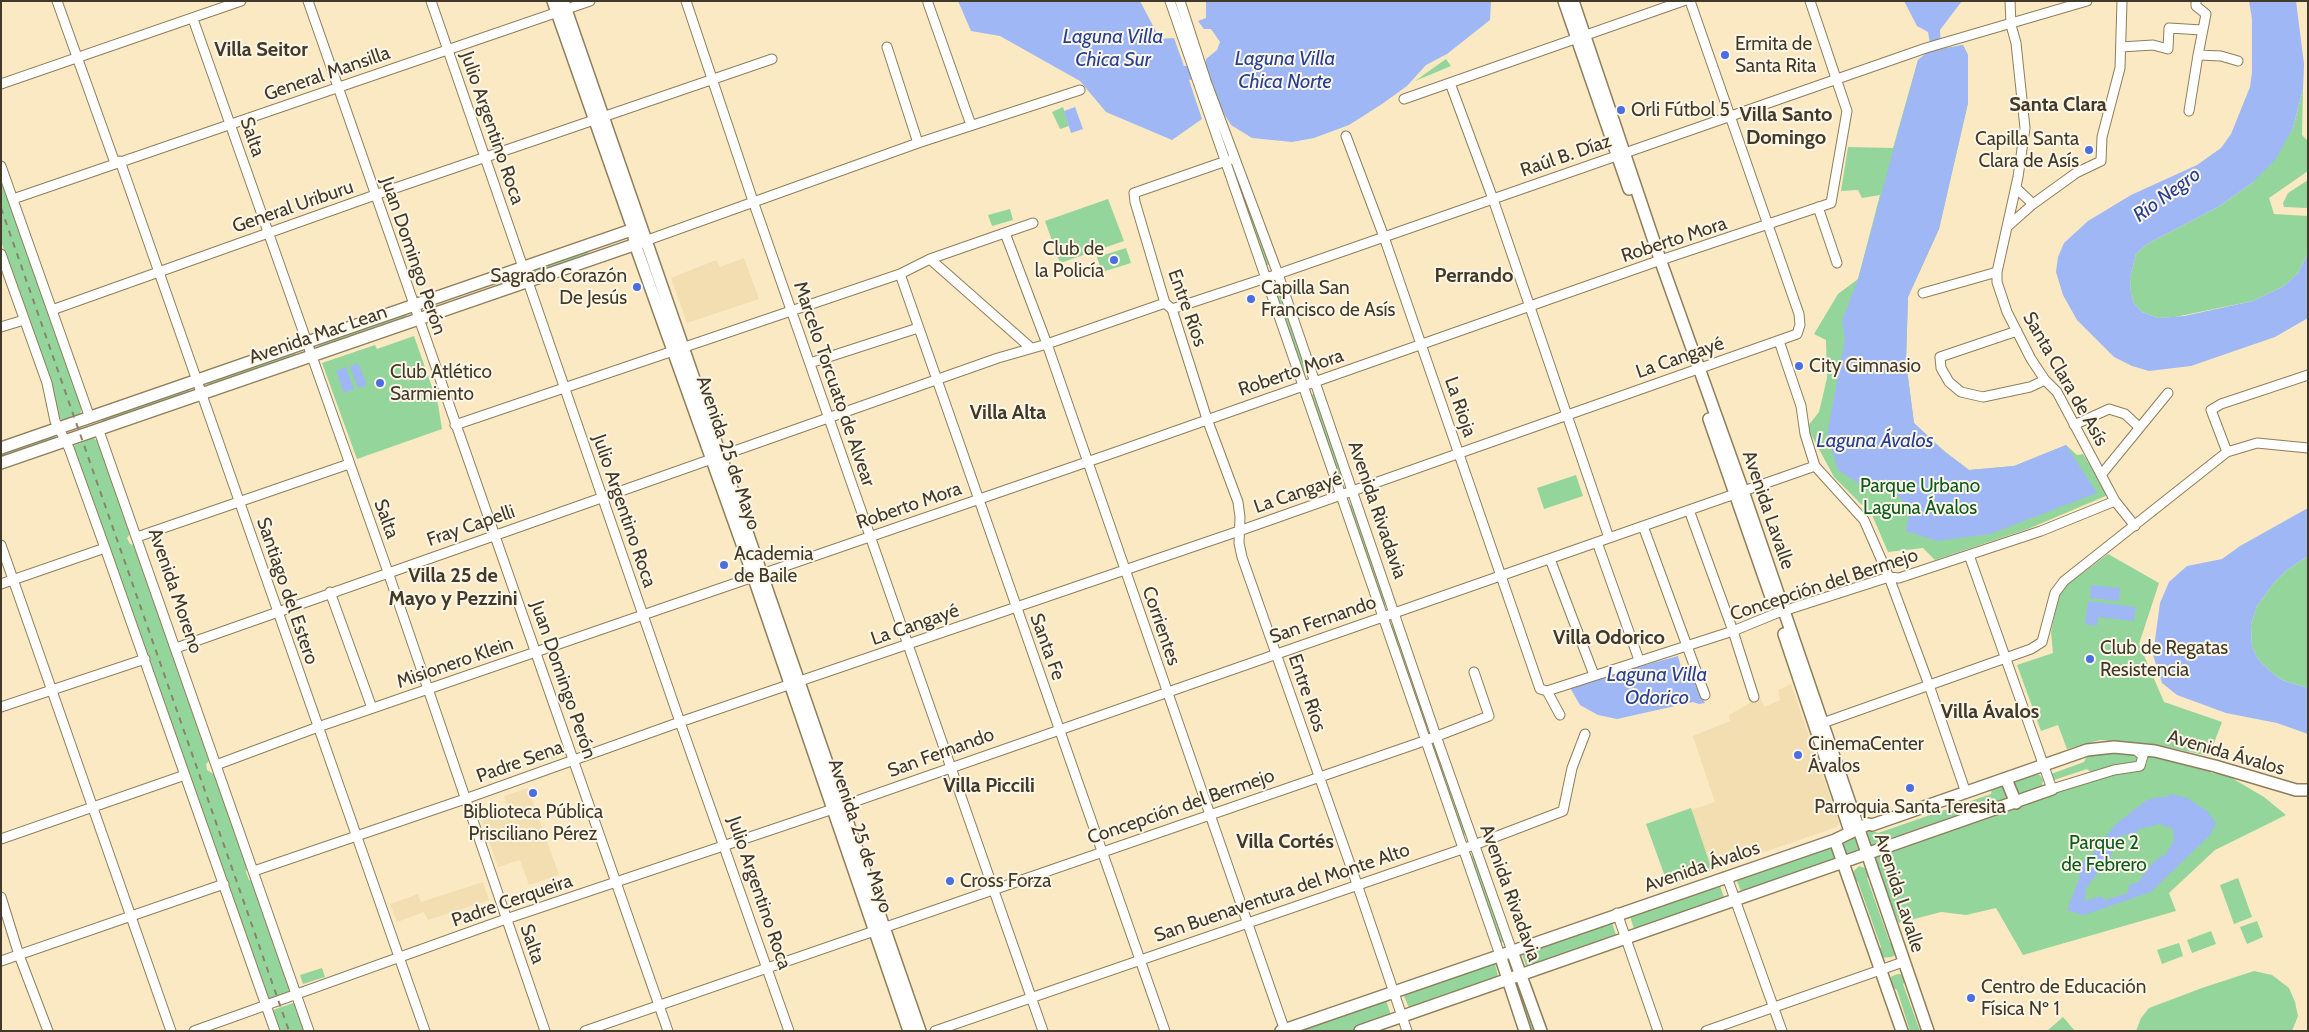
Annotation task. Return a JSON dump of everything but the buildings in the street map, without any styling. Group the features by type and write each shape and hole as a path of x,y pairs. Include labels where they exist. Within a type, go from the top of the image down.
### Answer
{"main road":[{"name":"Avenida 25 de Mayo","path":"552,1 562,8 598,119 638,228 640,242 879,929 909,1031"},
{"name":"Avenida Lavalle","path":"1564,1 1581,37"},
{"name":"Avenida Lavalle","path":"1572,1 1581,37 1658,262 1855,830 1868,854 1903,962 1928,1031"},
{"name":"Avenida Mac Lean","path":"1,448 306,341 638,228"},
{"path":"610,238 615,251"},
{"name":"Avenida Mac Lean","path":"1,464 640,242"},
{"path":"589,245 594,258"},
{"name":"Avenida Moreno","path":"90,418 99,431"},
{"name":"Avenida Ávalos","path":"1283,1030 1618,913 1835,840 1868,824 1872,825 2087,750 2114,747 2134,748 2179,756 2296,790 2308,790"},
{"path":"2006,779 2016,803"},
{"name":"Avenida Ávalos","path":"1360,1031 2052,789"},
{"path":"1835,840 1902,1031"},
{"name":"Avenida 25 de Mayo","path":"879,929 920,1031"},
{"name":"Avenida Rivadavia","path":"1512,951 1541,1031"},
{"name":"Avenida Rivadavia","path":"1500,955 1525,1031"}],"street":[{"name":"Santiago del Estero","path":"57,1 158,272 276,612 425,1031"},
{"path":"1,84 241,1"},
{"name":"Juan Domingo Perón","path":"308,1 413,306 537,652 668,1031"},
{"name":"Julio Argentino Roca","path":"431,1 564,389 604,498 680,722 725,845 789,1031"},
{"name":"General Mansilla","path":"13,199 448,50 562,8 590,1"},
{"name":"Marcelo Torcuato de Alvear","path":"686,1 752,201 1043,1031"},
{"name":"Avenida Rivadavia","path":"1170,1 1190,59 1235,158 1278,274 1436,736 1512,951"},
{"name":"Avenida Rivadavia","path":"1180,1 1200,60 1202,82 1225,161 1500,955"},
{"path":"1404,100 1683,1"},
{"path":"1690,1 1732,116 1768,226"},
{"path":"1810,1 1838,80"},
{"name":"Santa Clara de Asís","path":"2010,1 2011,25 2016,42 2025,128 2016,188 1997,272 1997,282 2017,331 2045,380 2058,392 2115,500 2136,526"},
{"name":"Raúl B. Díaz","path":"716,459 1031,348 1278,274 1926,48 2011,25 2086,1"},
{"path":"2007,227 2033,204 2076,173 2101,161 2102,137 2120,68 2122,1"},
{"path":"2189,111 2206,14 2196,6 2196,1"},
{"path":"928,3 971,125"},
{"name":"Salta","path":"193,19 388,572 545,1031"},
{"path":"2121,47 2153,45 2168,49 2169,28 2202,30"},
{"path":"888,47 918,143"},
{"path":"2198,55 2220,56 2238,61"},
{"name":"General Uriburu","path":"52,310 375,195 772,59"},
{"name":"Roberto Mora","path":"757,575 1831,203 1847,111 1838,80"},
{"path":"1450,83 1493,199 1609,538"},
{"path":"640,242 918,143 1080,90"},
{"name":"La Rioja","path":"1346,136 1384,237 1500,576 1543,690 1560,715"},
{"path":"1225,161 1235,158"},
{"name":"Entre Ríos","path":"1225,161 1134,193 1207,419 1238,502 1240,516 1238,531 1242,558 1407,1031"},
{"name":"Avenida Moreno","path":"1,166 90,418"},
{"path":"2016,188 2033,204"},
{"path":"1818,207 1837,263"},
{"path":"456,425 900,274 930,258 1032,223"},
{"name":"La Cangayé","path":"794,684 1238,531 1797,334 1800,325 1799,314 1768,226"},
{"name":"Corrientes","path":"1005,233 1047,344 1086,462 1283,1030"},
{"path":"1,254 47,382 58,428 69,448 106,548 275,1031"},
{"path":"930,258 1031,348"},
{"path":"1923,293 1997,272"},
{"name":"Santa Fe","path":"900,274 938,380 977,500 1165,1031"},
{"path":"1,328 24,320"},
{"path":"810,363 918,328"},
{"path":"2017,331 1940,357 1941,368 1949,382 1961,392 1983,397 2030,387 2045,380"},
{"path":"1780,341 1801,406 1805,434 1815,466 1864,520 1889,577 1966,793"},
{"path":"2226,452 2211,410 2221,404 2308,375"},
{"path":"2101,475 2168,394"},
{"path":"2074,425 2109,409 2126,414 2139,427"},
{"name":"Avenida Moreno","path":"99,431 138,537 310,1031"},
{"path":"1819,724 2031,650 2042,642 2055,593 2064,581 2136,526 2226,452 2257,443 2308,448"},
{"name":"Fray Capelli","path":"176,648 330,592 716,459"},
{"path":"138,537 349,464"},
{"name":"San Fernando","path":"837,807 1815,466"},
{"name":"Concepción del Bermejo","path":"1543,690 1733,631 1889,577 1899,578 2041,531 2115,500"},
{"path":"1689,510 1733,631 1754,697"},
{"path":"1643,526 1685,646 1689,651 1705,695"},
{"path":"1597,542 1639,660"},
{"path":"1,545 171,1031"},
{"path":"1,584 106,548"},
{"path":"1968,555 2052,789"},
{"path":"1550,559 1594,675"},
{"name":"Misionero Klein","path":"216,764 757,575"},
{"path":"330,592 372,708"},
{"path":"1,707 145,659"},
{"name":"Concepción del Bermejo","path":"585,1031 1209,813 1426,740 1489,716 1474,672"},
{"name":"Padre Sena","path":"254,871 794,684"},
{"name":"San Buenaventura del Monte Alto","path":"935,1031 1474,845 1563,811 1572,768 1585,734"},
{"name":"Avenida Ávalos","path":"2052,789 2114,770 2140,766 2144,756 2134,748"},
{"path":"1,839 185,775"},
{"name":"Padre Cerqueira","path":"194,1031 506,919 837,807"},
{"path":"1727,877 1782,1031"},
{"path":"1,961 224,884"},
{"path":"1,897 19,955 48,1031"},
{"path":"1618,913 1658,1031"},
{"path":"1706,1031 1903,962"}],"shaded area":[{"path":"744,258 759,299 687,323 671,278 716,260 720,267"},
{"path":"512,275 515,283 425,314 422,306"},
{"path":"1791,684 1839,822 1837,827 1712,870 1691,810 1715,802 1693,736 1730,721 1729,715 1760,697 1764,707 1780,700 1778,690"},
{"path":"528,788 559,875 529,885 520,860 498,867 480,815 507,806 504,796"},
{"path":"483,882 489,900 428,920 424,912 397,922 390,904 418,894 421,902"}],"green space":[{"name":"Laguna Ávalos","path":"1963,45 1968,55 1968,103 1939,229 1908,297 1906,362 1914,423 1944,451 1969,470 2014,466 2066,445 2077,455 2083,454 2108,495 2028,529 1935,560 1923,548 1888,552 1872,515 1834,477 1807,427 1819,412 1827,378 1826,340 1814,334 1838,294 1858,279 1880,195 1862,198 1858,190 1841,191 1848,147 1893,148 1918,60 1941,49"},
{"path":"1446,59 1451,66 1415,81"},
{"path":"2303,89 2302,135 2308,141 2308,171 2269,198 2274,214 2308,216 2308,253 2298,273 2284,286 2253,301 2175,317 2158,318 2142,312 2134,303 2131,294 2130,278 2136,254 2147,244 2218,207 2252,183 2293,128"},
{"path":"1063,107 1069,126 1060,129 1052,112"},
{"path":"1233,168 1236,168 1270,264 1266,266"},
{"path":"1,180 82,408 80,415 71,420 62,420 57,416 52,390 1,241"},
{"path":"2308,180 2308,208 2284,207 2283,203 2288,193"},
{"path":"1108,199 1124,241 1060,263 1045,221"},
{"path":"1010,209 1013,220 992,226 988,215"},
{"path":"1126,248 1131,263 1102,272 1097,257"},
{"path":"587,250 589,254 535,273 534,269"},
{"path":"1273,286 1277,286 1307,374 1303,375"},
{"path":"405,311 408,319 320,350 318,342"},
{"name":"Club Atlético Sarmiento","path":"414,336 438,404 442,429 357,459 322,363 375,345 377,349"},
{"path":"294,349 296,357 209,388 206,380"},
{"path":"188,387 190,393 104,425 101,418"},
{"path":"1314,394 1344,482 1341,484 1310,395"},
{"path":"54,434 56,442 1,460 1,452"},
{"path":"93,438 99,442 130,534 127,538 130,544 138,546 210,760 206,764 207,770 215,775 248,865 246,872 249,880 252,881 291,987 288,994 272,1000 268,998 73,446"},
{"path":"1576,475 1583,496 1544,509 1537,488"},
{"path":"1353,504 1387,605 1382,606 1348,506"},
{"name":"Club de Regatas Resistencia","path":"2108,554 2159,583 2139,644 2164,702 2222,722 2209,756 2157,745 2100,740 2067,749 2058,725 2041,731 2017,665 2053,653 2051,632 2060,590"},
{"path":"2308,556 2308,688 2282,680 2258,659 2252,647 2251,625 2257,606 2273,584 2287,570"},
{"path":"1394,624 1429,727 1425,727 1390,625"},
{"path":"558,744 561,754 552,759 548,748"},
{"path":"1435,745 1468,834 1463,835 1432,747"},
{"path":"2132,751 2140,758 2136,763 2092,773 2087,769 2054,780 2050,778 2051,774 2084,762 2087,756 2107,752"},
{"name":"Parque 2 de Febrero","path":"2146,755 2209,768 2211,773 2225,774 2264,797 2286,815 2215,850 2169,893 2176,911 2023,955 1996,908 1966,915 1941,912 1899,923 1872,858 2112,771 2144,766 2147,763"},
{"path":"2036,774 2040,775 2043,780 2042,786 2021,795 2015,793 2013,788 2015,781"},
{"path":"1998,785 2004,787 2008,801 1998,806 1993,803 1880,842 1878,848 1872,850 1866,833 1869,830 1878,833 1991,794 1992,787"},
{"path":"1691,808 1712,870 1668,885 1646,824"},
{"path":"1853,837 1858,840 1859,852 1848,856 1843,853 1842,841"},
{"path":"1825,845 1833,847 1836,860 1746,893 1740,889 1737,881 1739,875"},
{"path":"1474,855 1506,941 1499,943 1469,856"},
{"path":"1859,866 1868,869 1871,876 1867,878 1890,943 1896,946 1895,955 1892,957 1879,958 1877,952 1881,947 1858,882 1852,879 1851,874"},
{"path":"2238,878 2252,917 2234,924 2220,885"},
{"path":"1714,884 1720,886 1724,897 1721,902 1637,930 1634,929 1630,916"},
{"path":"1607,921 1612,923 1616,935 1613,939 1532,968 1526,966 1522,954 1524,950"},
{"path":"2257,921 2263,937 2247,944 2240,927"},
{"path":"2211,931 2216,944 2192,953 2187,940"},
{"path":"2179,943 2183,956 2162,964 2157,950"},
{"path":"1490,961 1495,964 1497,980 1415,1009 1409,1008 1404,996 1406,991"},
{"path":"322,968 325,977 303,984 300,975"},
{"path":"2254,971 2272,975 2289,988 2298,1016 2292,1031 2136,1031 2141,1018 2149,1008"},
{"path":"1898,974 1906,975 1907,981 1903,984 1920,1031 1910,1031 1897,990 1890,986 1889,981 1892,976"},
{"path":"1519,986 1536,1031 1530,1031 1515,989"},
{"path":"1386,1000 1391,1015 1388,1018 1351,1031 1297,1031"},
{"path":"296,1002 305,1031 280,1031 273,1010"},
{"path":"2063,1017 2075,1031 2047,1031"}],"water":[{"name":"Laguna Villa Chica Norte","path":"958,1 1140,1 1160,39 1174,38 1184,66 1205,65 1206,59 1217,50 1220,42 1211,29 1204,29 1198,21 1206,18 1206,1 1491,1 1490,20 1447,54 1426,65 1407,86 1382,104 1349,125 1314,138 1292,142 1252,138 1231,125 1218,104 1209,77 1189,80 1202,119 1172,140 1106,112 1080,81 1000,36 971,31"},
{"name":"Laguna Ávalos","path":"1904,1 1962,1 1940,30 1941,49 1963,45 1968,55 1968,103 1939,229 1908,297 1906,362 1914,423 1944,451 1969,470 2014,466 2066,445 2097,493 1990,534 1937,541 1906,531 1910,509 1893,490 1872,492 1838,470 1827,435 1845,339 1842,321 1858,279 1918,60 1931,49 1928,32 1917,26"},
{"name":"Río Negro","path":"2249,1 2296,1 2304,64 2303,89 2293,128 2275,160 2252,183 2218,207 2147,244 2136,254 2130,278 2131,294 2134,303 2142,312 2158,318 2184,316 2253,301 2284,286 2298,273 2308,253 2308,318 2275,337 2191,366 2149,371 2132,366 2114,357 2077,320 2063,295 2056,272 2058,257 2064,243 2088,221 2131,195 2197,165 2221,148 2231,134 2250,87 2252,72 2252,19"},
{"path":"1075,107 1083,129 1071,133 1064,111"},
{"path":"358,363 367,385 358,388 350,367"},
{"path":"346,367 354,389 344,393 336,371"},
{"path":"2308,508 2308,556 2287,570 2273,584 2257,606 2251,625 2252,647 2258,659 2282,680 2308,688 2308,734 2277,723 2226,713 2177,695 2162,683 2153,655 2160,603 2169,582 2187,566 2222,559 2240,546"},
{"path":"2091,585 2120,588 2119,601 2090,598"},
{"path":"2088,601 2136,607 2134,621 2098,617 2097,626 2085,624"},
{"name":"Laguna Villa Odorico","path":"1678,656 1682,671 1687,676 1696,675 1698,682 1695,685 1705,703 1693,702 1617,719 1598,715 1580,705 1569,686"},
{"path":"2171,794 2187,798 2207,811 2216,823 2210,835 2151,892 2087,914 2082,915 2067,910 2079,879 2080,865 2088,856 2098,850 2099,844 2117,823 2147,800 2167,797","holes":["2160,824 2173,829 2174,840 2166,854 2154,861 2138,882 2129,885 2128,893 2105,900 2101,896 2085,901 2086,888 2110,858 2118,838 2125,834 2133,837 2139,829"]}],"railway":[{"path":"1,208 289,1031"}],"place":[{"name":"Ermita de Santa Rita","path":"1725,55"},
{"name":"Orli Fútbol 5","path":"1621,110"},
{"name":"Capilla Santa Clara de Asís","path":"2089,150"},
{"name":"Club de la Policía","path":"1114,260"},
{"name":"Sagrado Corazón De Jesús","path":"637,287"},
{"name":"Capilla San Francisco de Asís","path":"1251,299"},
{"name":"City Gimnasio","path":"1799,366"},
{"name":"Club Atlético Sarmiento","path":"380,383"},
{"name":"Academia de Baile","path":"724,565"},
{"name":"Club de Regatas Resistencia","path":"2090,659"},
{"name":"CinemaCenter Ávalos","path":"1798,755"},
{"name":"Parroquia Santa Teresita","path":"1910,788"},
{"name":"Biblioteca Pública Prisciliano Pérez","path":"533,793"},
{"name":"Cross Forza","path":"950,881"},
{"name":"Centro de Educación Física Nº 1","path":"1971,998"}],"district":[{"name":"Villa Seitor","path":"261,50"},
{"name":"Santa Clara","path":"2058,105"},
{"name":"Villa Santo Domingo","path":"1786,126"},
{"name":"Perrando","path":"1474,276"},
{"name":"Villa Alta","path":"1008,413"},
{"name":"Villa 25 de Mayo y Pezzini","path":"453,588"},
{"name":"Villa Odorico","path":"1609,638"},
{"name":"Villa Ávalos","path":"1990,712"},
{"name":"Villa Piccili","path":"989,786"},
{"name":"Villa Cortés","path":"1285,842"}],"water label":[{"name":"Laguna Villa Chica Sur","path":"1113,48"}],"park label":[{"name":"Parque Urbano Laguna Ávalos","path":"1920,497"}]}
